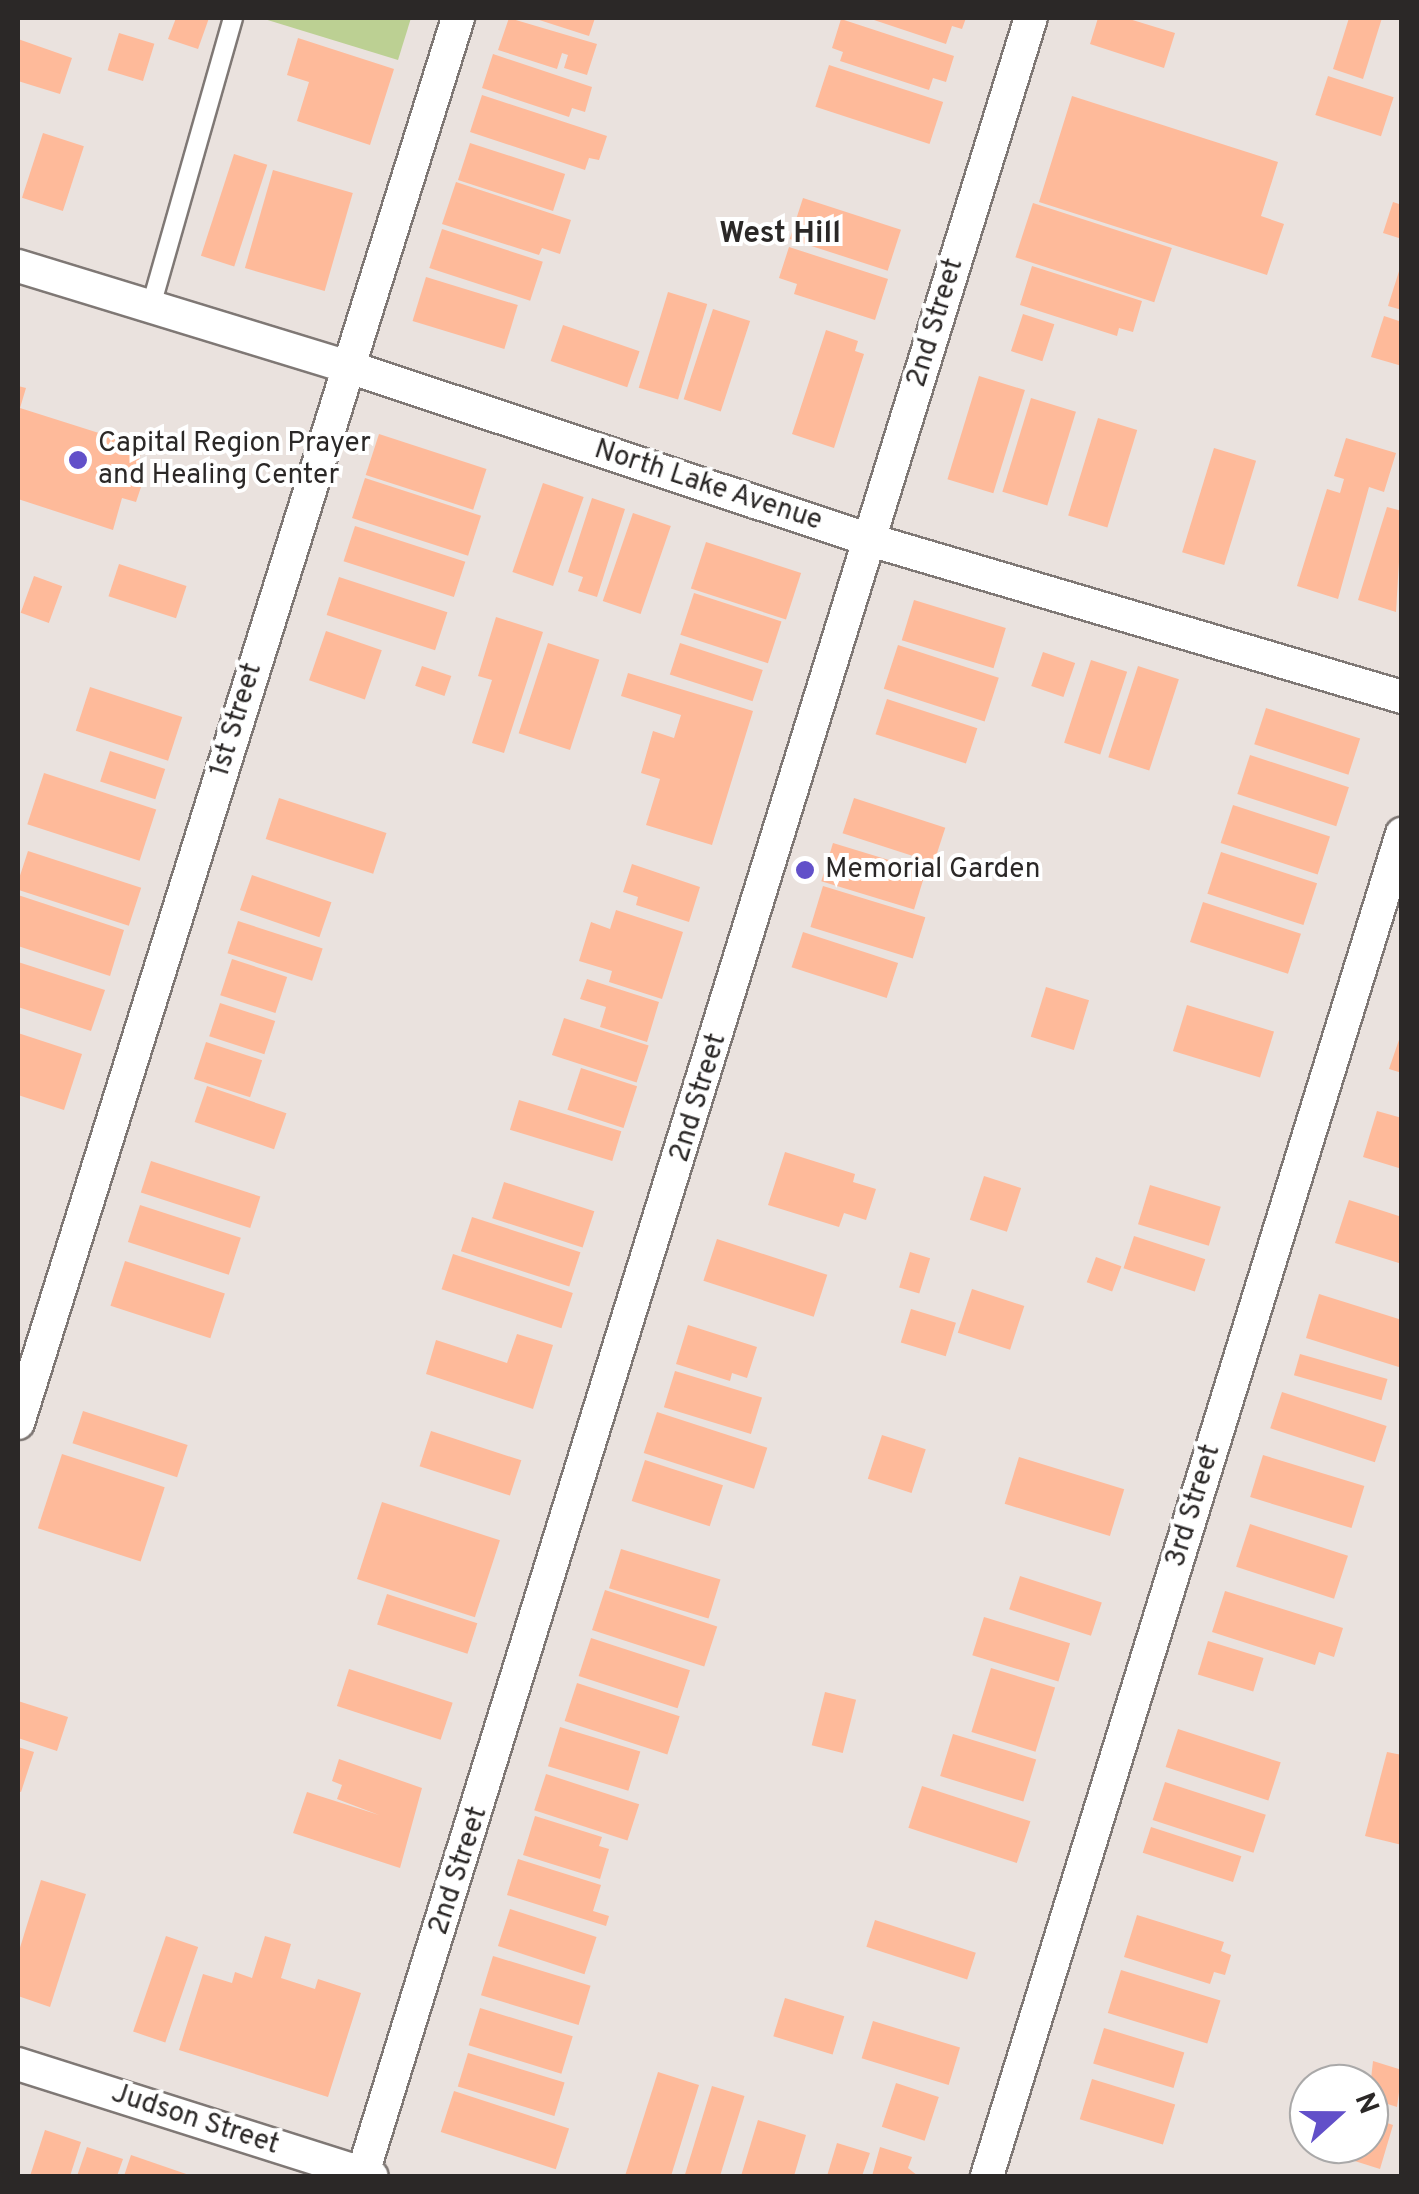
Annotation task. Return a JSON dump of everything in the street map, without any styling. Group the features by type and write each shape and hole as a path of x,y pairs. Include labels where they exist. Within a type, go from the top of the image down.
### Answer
{"street":[{"name":"1st Street","path":"18,1423 458,18"},
{"name":"2nd Street","path":"366,2176 1031,18"},
{"name":"North Lake Avenue","path":"18,266 346,366 870,540 1402,697"},
{"name":"3rd Street","path":"987,2176 1402,834"},
{"name":"Judson Street","path":"18,2064 366,2176"}],"lane":[{"path":"150,306 232,18"}],"green space":[{"path":"261,18 411,18 398,60"}],"building":[{"path":"176,18 209,18 198,49 168,39"},
{"path":"509,18 597,44 587,75 564,68 568,55 562,53 557,69 498,50"},
{"path":"533,18 595,18 589,36"},
{"path":"868,18 966,18 962,29 952,26 946,44"},
{"path":"1098,18 1126,18 1175,33 1164,68 1090,44"},
{"path":"1349,18 1382,18 1363,79 1333,69"},
{"path":"841,19 954,56 946,82 933,78 929,90 840,61 843,52 832,48"},
{"path":"119,33 154,44 143,81 108,70"},
{"path":"298,38 394,69 370,145 297,121 309,82 287,75"},
{"path":"18,39 72,58 60,94 18,81"},
{"path":"493,54 592,87 585,112 572,108 569,117 482,88"},
{"path":"829,65 943,102 930,144 815,107"},
{"path":"1328,76 1394,97 1381,136 1315,115"},
{"path":"482,95 607,136 599,160 589,158 585,170 470,132"},
{"path":"1072,96 1278,162 1261,216 1284,224 1267,275 1039,202"},
{"path":"43,133 84,146 63,211 22,198"},
{"path":"470,143 565,174 553,211 458,180"},
{"path":"234,154 267,165 234,267 201,256"},
{"path":"273,170 353,193 325,291 245,268"},
{"path":"456,182 571,220 560,254 542,248 539,255 442,224"},
{"path":"803,198 901,230 888,271 790,239"},
{"path":"1393,202 1402,205 1402,239 1383,233"},
{"path":"1033,203 1172,248 1154,302 1015,257"},
{"path":"442,229 543,262 530,301 429,268"},
{"path":"789,247 888,279 875,320 794,294 797,284 779,278"},
{"path":"1402,265 1402,310 1388,306"},
{"path":"1032,266 1142,301 1133,332 1119,328 1117,336 1020,305"},
{"path":"426,277 518,305 504,349 413,321"},
{"path":"668,292 707,304 678,400 639,388"},
{"path":"713,309 750,321 721,411 684,399"},
{"path":"1023,314 1054,324 1042,361 1011,351"},
{"path":"1384,316 1402,322 1402,366 1371,357"},
{"path":"563,325 640,351 627,387 551,361"},
{"path":"826,330 858,341 855,351 864,354 834,448 792,434"},
{"path":"979,376 1025,390 993,493 947,479"},
{"name":"Capital Region Prayer and Healing Center","path":"18,386 26,388 20,408 143,447 135,472 145,475 136,502 122,498 113,530 18,499"},
{"path":"1031,398 1076,412 1047,505 1002,492"},
{"path":"1098,418 1137,430 1107,528 1068,516"},
{"path":"379,434 486,469 473,510 366,475"},
{"path":"1346,438 1396,453 1384,492 1369,487 1338,599 1297,586 1327,489 1340,493 1344,479 1334,476"},
{"path":"1214,448 1256,461 1224,565 1182,552"},
{"path":"365,478 481,516 468,556 352,518"},
{"path":"543,483 584,497 553,586 512,572"},
{"path":"592,498 625,509 597,597 578,591 583,577 568,572"},
{"path":"1387,507 1402,511 1396,612 1358,600"},
{"path":"633,513 671,526 641,614 603,601"},
{"path":"355,526 465,562 454,597 344,561"},
{"path":"706,542 801,573 786,620 691,589"},
{"path":"119,564 187,586 176,618 108,596"},
{"path":"34,576 62,586 49,623 21,613"},
{"path":"339,577 447,612 435,650 327,615"},
{"path":"694,593 781,621 768,663 680,635"},
{"path":"914,600 1006,628 994,668 902,640"},
{"path":"496,617 543,632 504,753 472,743 492,680 478,676"},
{"path":"326,631 382,650 365,699 309,680"},
{"path":"548,643 599,660 570,750 519,733"},
{"path":"680,643 763,670 753,701 670,674"},
{"path":"898,645 999,678 985,722 884,689"},
{"path":"1043,652 1075,663 1063,697 1031,686"},
{"path":"1091,660 1127,672 1100,754 1064,743"},
{"path":"422,666 451,676 444,696 415,686"},
{"path":"1138,666 1179,679 1149,771 1108,757"},
{"path":"628,673 753,711 712,845 646,825 660,779 641,773 653,731 674,738 681,715 621,696"},
{"path":"90,687 182,717 168,761 76,731"},
{"path":"887,699 977,728 966,764 876,734"},
{"path":"1266,708 1360,739 1348,775 1254,744"},
{"path":"110,751 165,769 155,799 100,781"},
{"path":"1250,755 1349,787 1336,826 1237,794"},
{"path":"44,773 156,809 140,861 27,824"},
{"path":"279,798 386,833 373,874 266,839"},
{"path":"854,798 945,828 934,863 843,833"},
{"path":"1233,805 1330,837 1318,875 1221,843"},
{"path":"833,843 926,871 914,910 821,881"},
{"path":"28,851 141,888 129,926 18,890"},
{"path":"1221,852 1317,883 1303,925 1207,894"},
{"path":"632,864 700,887 689,922 636,905 638,897 623,892"},
{"path":"252,875 331,902 319,937 240,910"},
{"path":"823,886 925,917 913,958 810,927"},
{"path":"18,895 124,930 110,976 18,946"},
{"path":"1203,902 1301,934 1288,974 1190,942"},
{"path":"616,910 683,932 662,999 609,982 612,971 579,961 591,922 610,929"},
{"path":"238,921 323,949 312,981 227,953"},
{"path":"803,932 898,963 887,998 792,967"},
{"path":"232,959 287,977 275,1013 220,995"},
{"path":"18,962 105,990 91,1031 18,1007"},
{"path":"587,979 659,1002 647,1042 600,1027 606,1007 580,999"},
{"path":"1046,987 1089,1000 1074,1050 1031,1037"},
{"path":"220,1003 275,1021 264,1054 209,1036"},
{"path":"1187,1005 1274,1032 1260,1078 1173,1051"},
{"path":"564,1018 649,1046 637,1083 552,1055"},
{"path":"18,1033 82,1054 64,1110 18,1095"},
{"path":"1402,1034 1402,1073 1389,1069"},
{"path":"206,1042 262,1060 250,1097 194,1079"},
{"path":"581,1068 637,1086 624,1128 567,1110"},
{"path":"207,1086 286,1113 274,1149 195,1122"},
{"path":"519,1100 621,1131 612,1161 510,1130"},
{"path":"1377,1111 1402,1118 1402,1169 1363,1157"},
{"path":"785,1152 855,1174 853,1182 876,1189 866,1220 844,1213 839,1227 768,1205"},
{"path":"151,1161 260,1197 250,1228 141,1192"},
{"path":"984,1176 1021,1188 1007,1232 970,1220"},
{"path":"504,1182 594,1211 583,1247 492,1218"},
{"path":"1150,1185 1221,1207 1209,1246 1138,1224"},
{"path":"1349,1200 1402,1217 1402,1264 1335,1243"},
{"path":"140,1205 241,1238 229,1275 128,1242"},
{"path":"472,1217 580,1252 569,1286 461,1251"},
{"path":"1134,1236 1205,1259 1195,1292 1123,1268"},
{"path":"717,1239 827,1275 814,1317 703,1281"},
{"path":"910,1252 930,1258 919,1294 899,1287"},
{"path":"453,1254 573,1293 561,1328 442,1289"},
{"path":"1096,1257 1121,1266 1112,1292 1087,1282"},
{"path":"125,1261 225,1293 210,1338 110,1306"},
{"path":"972,1289 1024,1306 1010,1350 958,1333"},
{"path":"1319,1294 1402,1320 1402,1368 1306,1338"},
{"path":"911,1309 956,1323 946,1356 901,1342"},
{"path":"688,1325 757,1347 747,1378 732,1373 730,1381 676,1364"},
{"path":"517,1334 553,1345 533,1409 426,1374 436,1340 507,1363"},
{"path":"1300,1354 1387,1379 1381,1400 1294,1375"},
{"path":"675,1371 762,1398 751,1434 664,1407"},
{"path":"1282,1392 1387,1426 1375,1462 1270,1428"},
{"path":"83,1411 188,1445 177,1477 72,1443"},
{"path":"657,1412 767,1448 754,1489 644,1453"},
{"path":"431,1431 521,1460 510,1496 420,1466"},
{"path":"882,1435 926,1449 912,1493 868,1479"},
{"path":"62,1454 165,1487 141,1562 38,1528"},
{"path":"1263,1455 1364,1486 1352,1528 1250,1497"},
{"path":"1019,1457 1124,1489 1110,1536 1005,1504"},
{"path":"645,1460 723,1485 710,1526 632,1501"},
{"path":"382,1502 500,1540 475,1617 357,1579"},
{"path":"1250,1524 1348,1556 1334,1599 1236,1567"},
{"path":"621,1549 720,1579 708,1619 609,1588"},
{"path":"1020,1576 1102,1603 1091,1636 1009,1609"},
{"path":"605,1590 717,1626 704,1666 592,1630"},
{"path":"1225,1591 1343,1628 1334,1657 1319,1652 1315,1665 1212,1632"},
{"path":"387,1594 477,1623 467,1654 377,1624"},
{"path":"984,1617 1070,1643 1058,1682 972,1655"},
{"path":"591,1638 690,1670 678,1708 579,1676"},
{"path":"1208,1641 1263,1658 1253,1691 1198,1674"},
{"path":"991,1668 1055,1688 1035,1752 971,1732"},
{"path":"349,1669 453,1703 441,1740 337,1706"},
{"path":"577,1683 680,1716 667,1754 565,1721"},
{"path":"825,1692 856,1700 843,1753 812,1745"},
{"path":"18,1701 68,1717 57,1751 18,1738"},
{"path":"560,1727 640,1752 628,1791 548,1766"},
{"path":"1178,1729 1281,1762 1268,1800 1166,1767"},
{"path":"953,1734 1036,1759 1023,1802 940,1776"},
{"path":"18,1747 34,1752 21,1792 18,1791"},
{"path":"1387,1752 1402,1755 1402,1845 1365,1836"},
{"path":"339,1759 422,1788 400,1868 293,1833 307,1792 379,1815 337,1799 342,1785 332,1781"},
{"path":"546,1774 639,1804 627,1840 534,1810"},
{"path":"1165,1782 1266,1815 1253,1853 1153,1820"},
{"path":"922,1786 1030,1821 1017,1863 908,1828"},
{"path":"535,1816 602,1837 599,1846 609,1849 600,1879 523,1855"},
{"path":"1151,1827 1241,1856 1233,1882 1143,1853"},
{"path":"518,1859 601,1885 593,1911 609,1916 606,1926 507,1895"},
{"path":"41,1880 86,1894 50,2007 18,1996 18,1954"},
{"path":"510,1909 597,1937 584,1974 498,1946"},
{"path":"1137,1915 1224,1942 1221,1951 1231,1955 1225,1975 1214,1972 1210,1984 1124,1957"},
{"path":"875,1920 976,1953 967,1979 866,1947"},
{"path":"166,1936 198,1947 165,2043 133,2031"},
{"path":"265,1936 291,1944 281,1978 315,1989 318,1979 361,1993 328,2097 179,2050 203,1974 232,1983 235,1972 252,1978"},
{"path":"493,1956 591,1986 579,2025 481,1995"},
{"path":"1121,1970 1220,2000 1207,2043 1108,2013"},
{"path":"785,1998 844,2016 833,2054 773,2036"},
{"path":"480,2008 573,2036 561,2074 469,2045"},
{"path":"873,2021 960,2048 949,2085 862,2058"},
{"path":"1104,2028 1184,2053 1174,2088 1093,2063"},
{"path":"468,2053 565,2083 554,2116 458,2086"},
{"path":"1389,2066 1402,2070 1397,2107 1389,2104"},
{"path":"658,2072 699,2085 671,2176 625,2176"},
{"path":"1092,2079 1175,2104 1163,2145 1080,2119"},
{"path":"896,2083 939,2097 925,2141 882,2127"},
{"path":"712,2086 745,2096 720,2176 685,2176"},
{"path":"454,2091 569,2128 556,2169 441,2132"},
{"path":"758,2120 806,2135 794,2176 741,2176"},
{"path":"45,2130 81,2142 70,2176 30,2176"},
{"path":"837,2143 870,2153 862,2176 827,2176"},
{"path":"87,2147 123,2159 117,2176 77,2176"},
{"path":"880,2147 912,2157 908,2168 918,2176 872,2176"},
{"path":"131,2155 192,2176 124,2176"}],"place":[{"name":"Capital Region Prayer and Healing Center","path":"78,460"},
{"name":"Memorial Garden","path":"805,870"}],"district":[{"name":"West Hill","path":"780,235"}]}
